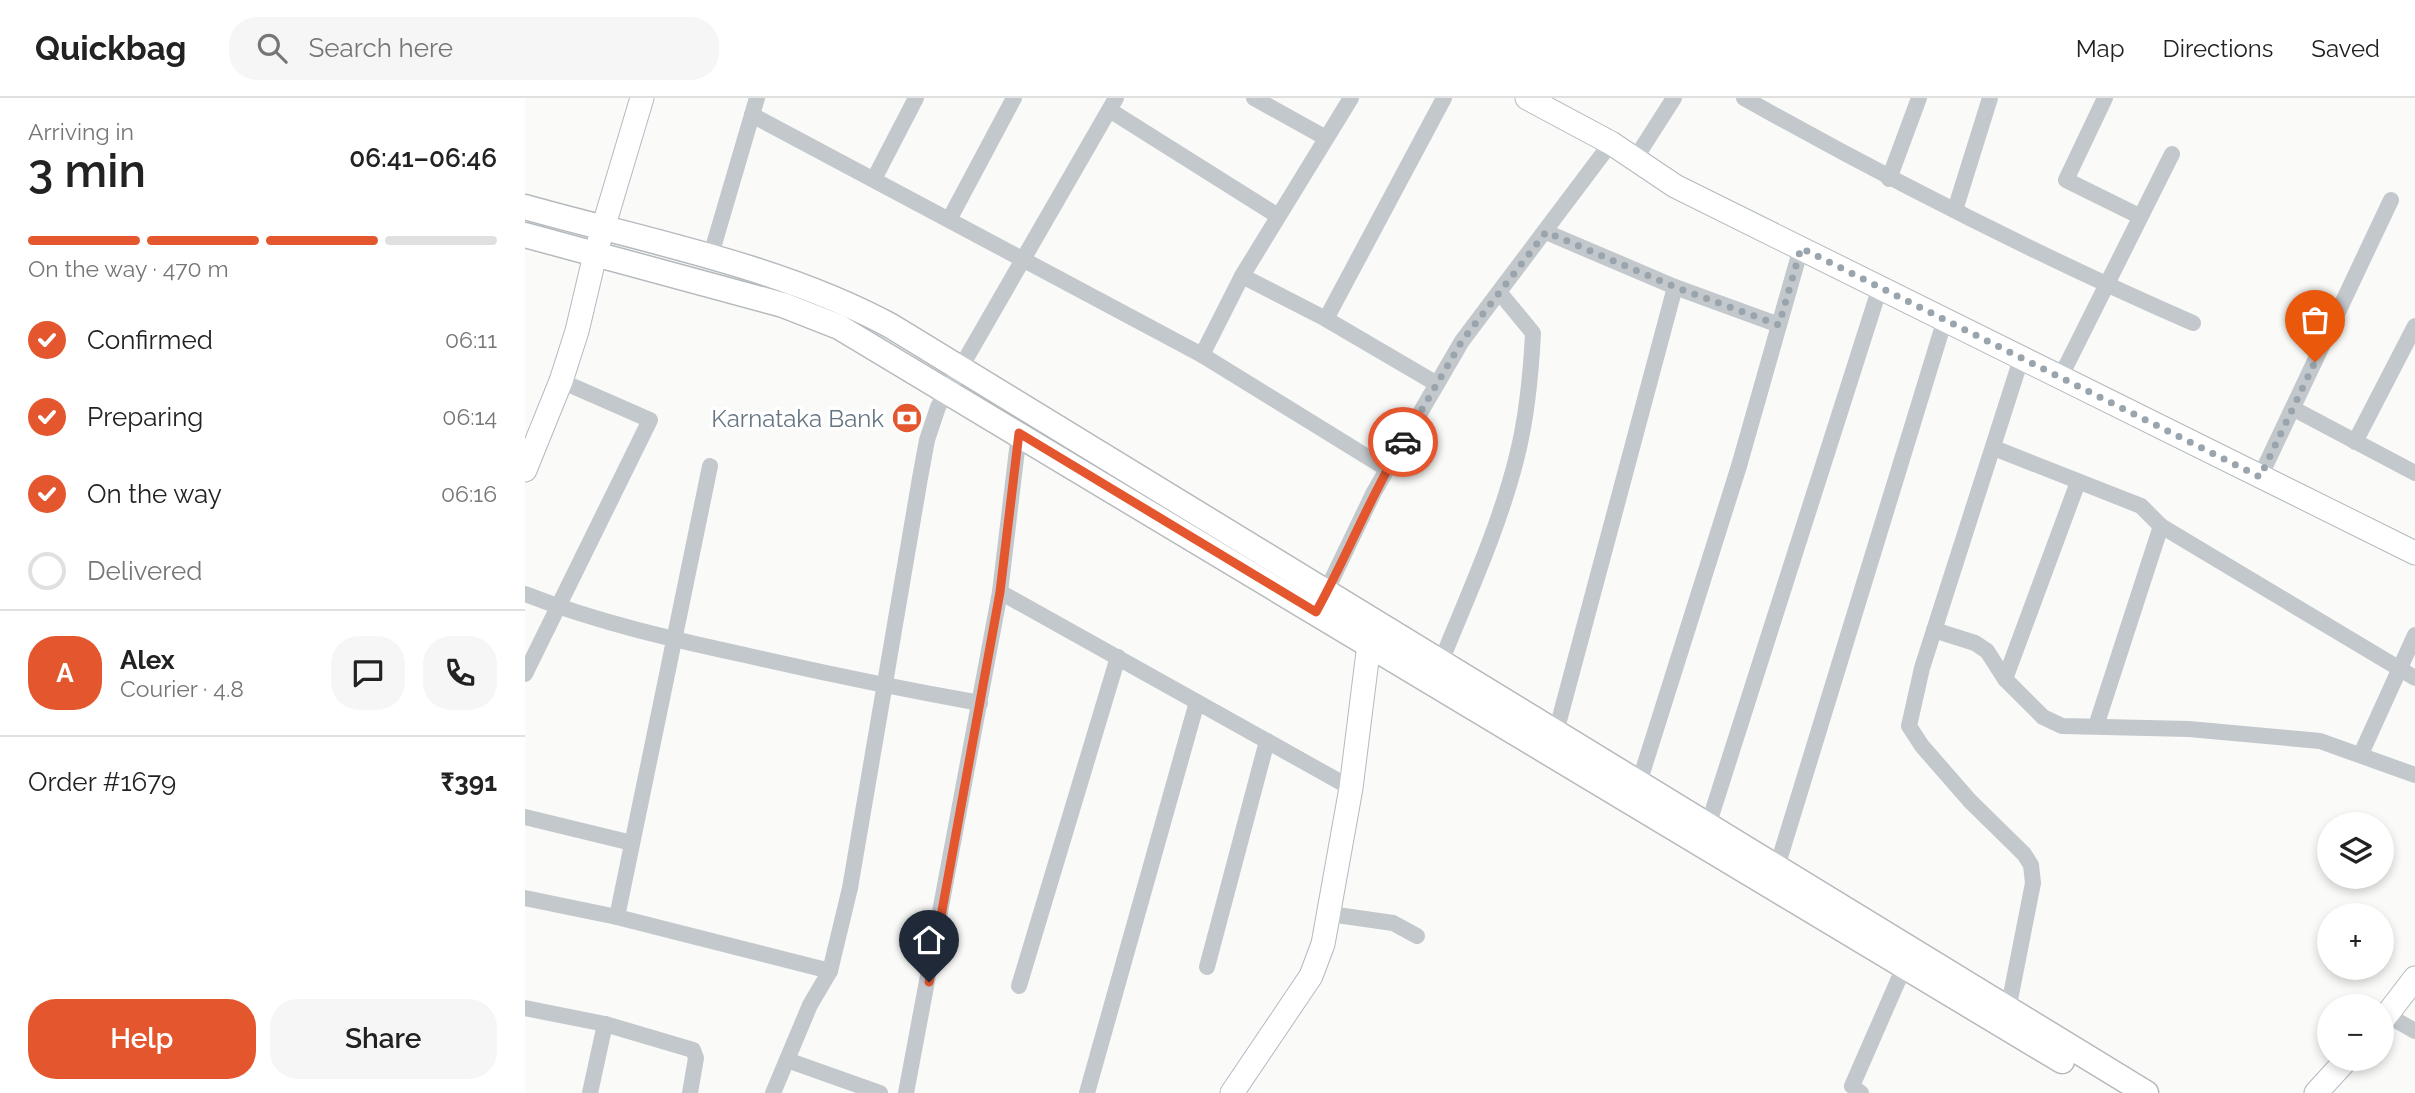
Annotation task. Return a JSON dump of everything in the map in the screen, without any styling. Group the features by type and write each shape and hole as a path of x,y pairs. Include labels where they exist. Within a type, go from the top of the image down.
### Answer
{"main road":[{"path":"525,207 792,282 855,306 961,368 1321,602 1369,644 1437,672 1556,733 1639,783 1705,835 1777,867 1934,974 2006,1018 2117,1093"},
{"path":"525,235 783,305 839,327 1019,433 1321,602 1705,835 1904,967 1934,974"},
{"path":"2006,1018 2146,1093"}],"street":[{"path":"525,470 561,382 577,331 595,255 642,98"},
{"path":"710,258 757,98"},
{"path":"874,179 916,98"},
{"path":"950,218 1014,98"},
{"path":"1254,98 1326,138"},
{"path":"1202,355 1242,276 1351,98"},
{"path":"1326,319 1444,98"},
{"path":"1527,98 1611,143 1675,186 2415,553"},
{"path":"1635,159 1674,98"},
{"path":"1744,98 1889,179 2105,285 2193,323"},
{"path":"1889,179 1919,98"},
{"path":"1955,211 1990,98"},
{"path":"2105,98 2066,180 2139,216"},
{"path":"773,1093 810,1005 830,971 850,888 927,440 937,407 1022,257 1114,105 1278,216"},
{"path":"752,115 950,218 1202,355 1387,469"},
{"path":"1321,602 1387,469 1462,341 1611,143"},
{"path":"2060,379 2172,154"},
{"path":"2260,477 2391,200"},
{"path":"1546,232 1675,287 1779,325"},
{"path":"1639,783 1739,466 1801,248"},
{"path":"1242,276 1326,319 1437,384"},
{"path":"1556,733 1675,287"},
{"path":"1705,835 1881,287"},
{"path":"1437,672 1479,571 1517,456 1531,374 1533,333 1500,293"},
{"path":"1777,867 1945,318"},
{"path":"2355,442 2415,326"},
{"path":"2006,1018 2033,883 2031,865 2024,854 1970,801 1922,746 1909,726 1934,630 2021,359"},
{"path":"525,674 650,420 561,382"},
{"path":"2294,409 2415,473"},
{"path":"906,1093 1000,592 1019,433"},
{"path":"1994,448 2141,506 2161,526 2415,678"},
{"path":"617,917 710,466"},
{"path":"2005,679 2078,482"},
{"path":"2096,726 2161,526"},
{"path":"1000,592 1351,788"},
{"path":"525,594 559,607 676,640 884,686 980,703"},
{"path":"1934,630 1975,643 1987,651 2005,679 2043,717 2062,726 2189,729 2320,741 2415,775"},
{"path":"2361,754 2415,635"},
{"path":"1232,1093 1311,976 1330,914 1351,788 1369,644"},
{"path":"1019,986 1118,657"},
{"path":"1087,1093 1197,702"},
{"path":"1207,967 1267,741"},
{"path":"525,817 632,843"},
{"path":"525,898 617,917 830,971"},
{"path":"1330,914 1393,923 1417,936"},
{"path":"1861,1093 1852,1086 1904,967"},
{"path":"2394,1005 2415,978"},
{"path":"525,1008 605,1024 693,1050 697,1058 690,1093"},
{"path":"2394,1022 2415,1031"},
{"path":"590,1093 605,1024"},
{"path":"787,1060 880,1093"},
{"path":"2316,1093 2336,1071"}],"way so far":[{"path":"1403,442 1462,341 1546,232 1675,287 1779,325 1801,248 2260,477 2315,362"}],"place":[{"name":"Karnataka Bank","path":"907,418"}],"route":[{"path":"929,982 1000,592 1019,433 1316,612 1339,570 1374,492 1403,442"}]}
